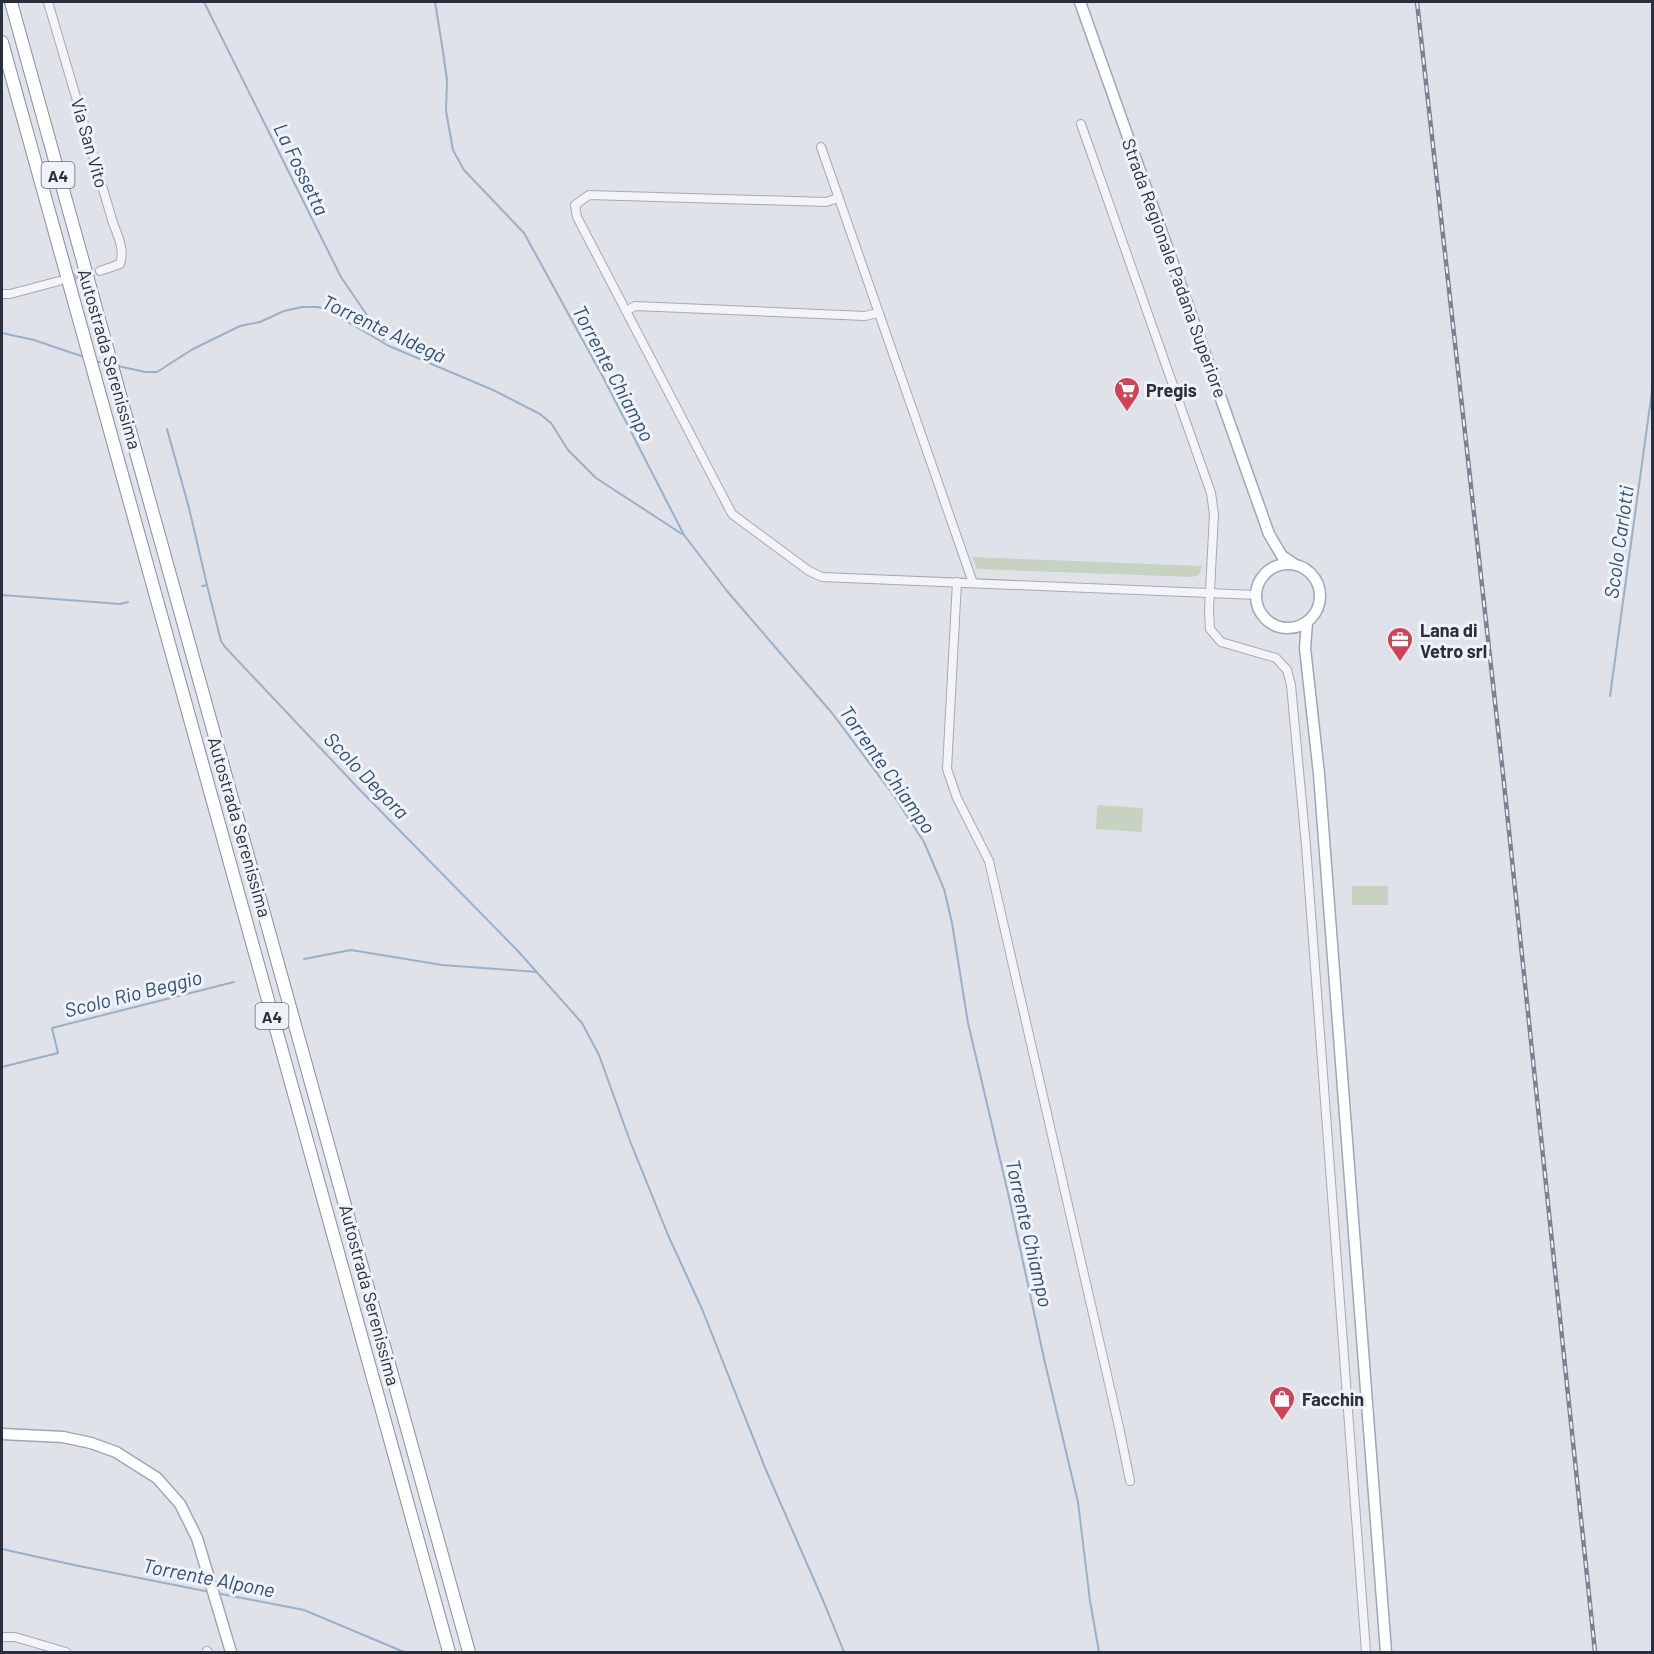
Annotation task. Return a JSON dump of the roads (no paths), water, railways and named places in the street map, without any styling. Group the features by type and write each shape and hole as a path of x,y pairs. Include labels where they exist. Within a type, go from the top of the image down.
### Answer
{"highway":[{"name":"Autostrada Serenissima","path":"10,2 469,1653"},
{"name":"Autostrada Serenissima","path":"2,42 449,1652"}],"main road":[{"name":"Strada Regionale Padana Superiore","path":"1080,2 1269,534 1282,556 1294,564"},
{"name":"Strada Regionale Padana Superiore","path":"1265,574 1272,559 1269,534"},
{"path":"1294,564 1304,568 1312,575 1320,594 1319,604 1307,622 1298,627 1277,627 1268,622 1257,605 1256,595 1260,580 1278,566 1294,564"},
{"path":"1307,622 1305,648 1319,774 1386,1653"},
{"path":"1287,628 1301,645 1308,674"},
{"path":"2,1434 63,1437 92,1443 131,1460 157,1478 180,1504 197,1538 231,1653"}],"street":[{"name":"Via San Vito","path":"48,2 120,241 122,257 120,264 100,271"},
{"path":"1081,124 1211,493 1214,514 1210,628 1221,642 1276,658 1287,670 1291,685 1306,846 1366,1653"},
{"path":"821,147 973,583"},
{"path":"838,198 826,202 590,195 575,206 576,217 732,514 809,571 822,577 1256,595"},
{"path":"2,294 59,281"},
{"path":"626,311 635,306 865,316 878,313"},
{"path":"957,582 947,770 957,798 989,861 1117,1415 1130,1482"},
{"path":"2,1637 15,1637 66,1653"}],"waterway":[{"name":"La Fossetta","path":"204,2 341,277 384,340"},
{"name":"Torrente Chiampo","path":"435,2 447,80 446,111 453,150 464,170 524,233 603,377 684,535 727,591 832,713 894,796 924,842 944,889 952,923 968,1023 1078,1502 1090,1601 1099,1652"},
{"name":"Torrente Aldegà","path":"118,366 145,372 157,372 193,349 240,326 260,322 284,311 302,307 318,307 389,346 493,390 540,414 551,423 568,450 596,478 682,534"},
{"name":"Torrente Aldegà","path":"2,333 34,340 84,357"},
{"name":"Torrente Aldegà","path":"95,361 107,364"},
{"name":"Scolo Carlotti","path":"1610,696 1652,391"},
{"path":"167,429 207,585"},
{"path":"202,586 207,585 221,641 225,647 359,789 517,950 582,1023 599,1055 630,1141 668,1235 702,1309 766,1470 844,1652"},
{"name":"Scolo Degora","path":"2,595 120,604 128,602"},
{"name":"Scolo Rio Beggio","path":"304,959 351,950 442,965 537,972"},
{"name":"Scolo Rio Beggio","path":"2,1067 58,1053 52,1028 234,982"},
{"name":"Torrente Alpone","path":"2,1549 210,1592"},
{"name":"Torrente Alpone","path":"216,1593 304,1610 404,1652"}],"tunnel":[{"path":"63,280 100,271"}],"railway":[{"path":"1417,2 1503,774 1595,1652"}],"place":[{"name":"Pregis","path":"1127,413"},
{"name":"Lana di Vetro srl","path":"1400,663"},
{"name":"Facchin","path":"1282,1422"}]}
